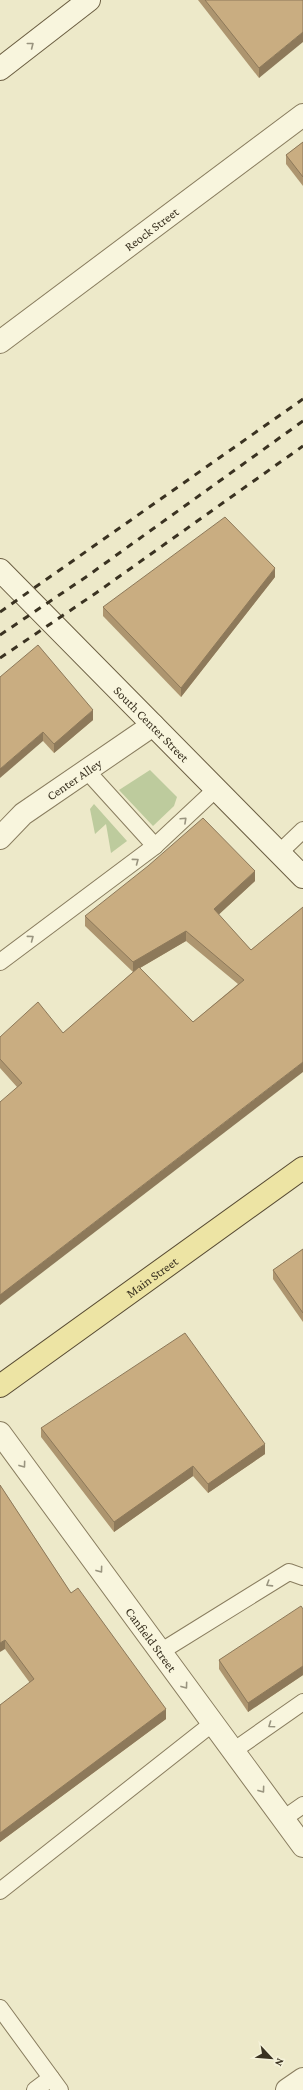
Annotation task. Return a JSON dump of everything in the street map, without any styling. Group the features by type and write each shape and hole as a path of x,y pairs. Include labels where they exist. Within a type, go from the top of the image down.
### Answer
{"main road":[{"name":"Main Street","path":"0,1386 303,1168"}],"street":[{"path":"0,69 90,0"},
{"name":"Reock Street","path":"0,342 303,115"},
{"name":"South Center Street","path":"0,570 303,877"},
{"name":"Center Alley","path":"0,838 23,814 153,725"},
{"name":"Canfield Street","path":"0,1433 303,1846"},
{"path":"287,2090 303,2079"}],"lane":[{"path":"87,771 155,846"},
{"path":"0,962 155,846 216,789"},
{"path":"279,853 303,830"},
{"path":"160,1652 289,1572 303,1577"},
{"path":"233,1751 303,1702"},
{"path":"0,1891 212,1723"},
{"path":"283,1819 303,1805"},
{"path":"0,2008 56,2084 35,2090"}],"green space":[{"path":"150,770 177,797 174,806 153,826 119,790"},
{"path":"94,804 127,841 111,853 106,824 95,834 90,809"}],"building":[{"path":"205,0 303,0 303,32 259,68"},
{"path":"303,142 303,177 286,155"},
{"path":"225,517 275,568 181,688 103,607"},
{"path":"38,645 93,710 54,744 43,732 0,769 0,677"},
{"path":"203,818 255,871 214,909 251,950 303,907 303,1062 0,1295 0,1102 22,1083 0,1059 0,1037 38,1002 63,1033 139,967 193,1022 244,980 186,931 133,962 85,916 148,866"},
{"path":"303,1249 303,1313 273,1270"},
{"path":"185,1333 265,1444 208,1484 193,1466 114,1522 41,1428"},
{"path":"0,1485 71,1593 78,1588 166,1709 0,1833 0,1705 34,1679 5,1640 0,1643"},
{"path":"301,1606 303,1609 303,1666 248,1703 219,1660"}],"railway":[{"path":"0,612 303,399"},
{"path":"0,635 86,577 303,421"},
{"path":"0,658 96,593 303,446"}]}
